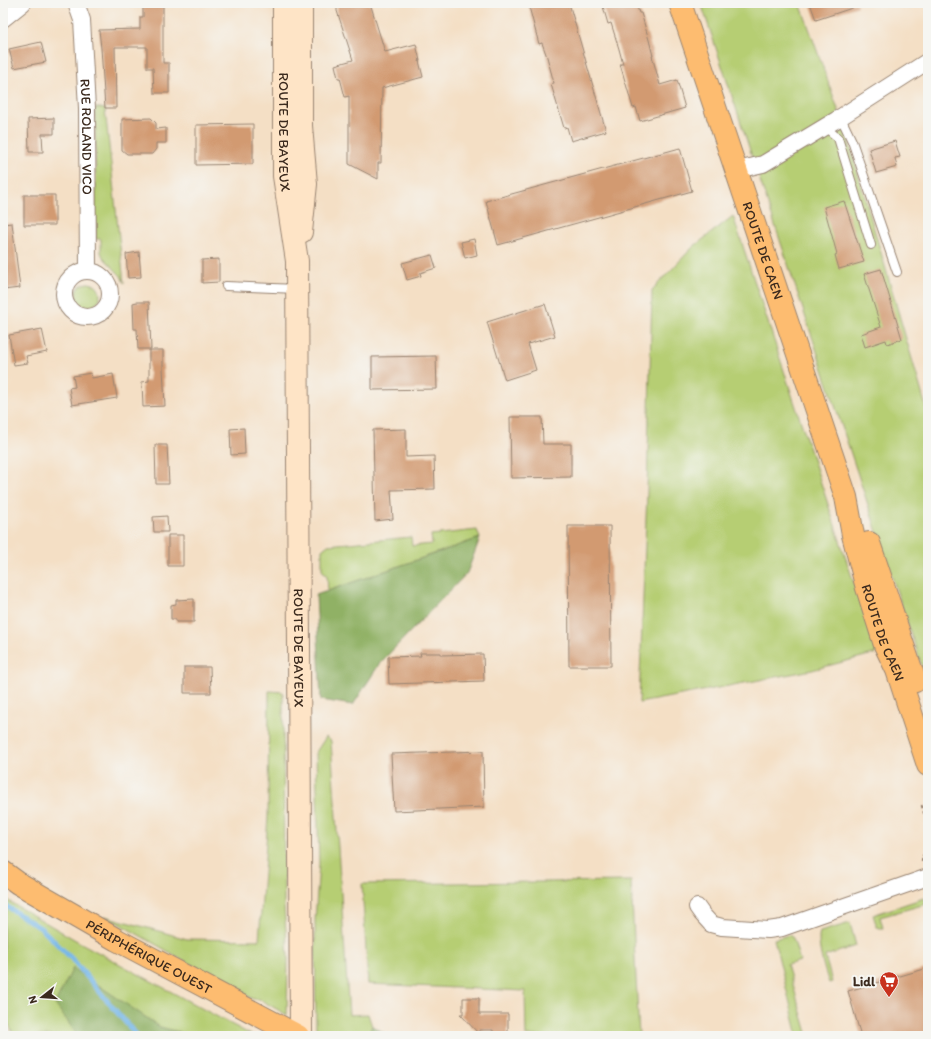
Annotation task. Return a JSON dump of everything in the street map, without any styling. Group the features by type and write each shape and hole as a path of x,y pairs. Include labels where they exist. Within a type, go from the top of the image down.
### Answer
{"main road":[{"name":"ROUTE DE BAYEUX","path":"284,3 284,176 297,261"},
{"name":"ROUTE DE BAYEUX","path":"301,3 301,126 306,184 297,261 302,1036"},
{"name":"ROUTE DE CAEN","path":"680,3 846,498 853,535 867,588 885,645 897,670 928,765"},
{"name":"ROUTE DE CAEN","path":"846,498 864,531 882,579 928,719"},
{"name":"PÉRIPHÉRIQUE OUEST","path":"3,872 18,883 117,940 298,1036"}],"street":[{"path":"3,19 23,3"},
{"name":"RUE ROLAND VICO","path":"76,3 82,20 87,108 88,271"},
{"path":"737,170 763,164 841,118 928,61"},
{"path":"697,907 711,924 722,927 768,930 782,928 925,872"}],"lane":[{"path":"841,118 852,141 897,272"},
{"path":"825,127 838,138 871,245"},
{"path":"226,286 297,289"}],"path":[{"path":"928,803 922,806 928,826"},
{"path":"925,872 921,861 928,849"}],"green space":[{"path":"701,3 800,3 845,129 928,414 928,685"},
{"path":"95,108 105,109 124,283 121,276 103,257 101,252 101,239 96,239"},
{"path":"733,216 877,653 812,670 639,703 647,493 652,290 693,247"},
{"path":"88,283 93,284 99,290 99,300 93,306 88,307 83,306 77,300 76,295 77,290 83,284"},
{"path":"477,530 480,538 328,591 327,576 322,570 322,550 328,545 411,537 412,546 432,544 431,535"},
{"path":"480,538 467,573 380,663 353,705 321,700 316,595"},
{"path":"269,691 283,692 284,907 288,956 287,1015 259,999 253,999 105,916 187,939 259,940 268,817"},
{"path":"326,737 331,741 349,1015 368,1014 372,1026 368,1036 325,1036 316,1030 315,921 319,864 316,752"},
{"path":"631,881 639,1036 526,1036 525,991 368,984 362,884"},
{"path":"3,896 10,902 79,942 253,1036 14,1036 3,1011"},
{"path":"924,898 926,904 880,917 883,928 877,927 873,915"},
{"path":"850,923 856,946 825,956 832,982 829,983 820,950 820,932"},
{"path":"789,935 793,938 800,961 787,965 808,1036 798,1036 774,939"},
{"path":"73,968 160,1027 194,1036 78,1036 55,1004"},
{"path":"372,1026 389,1036 368,1036"}],"building":[{"path":"143,3 163,3 163,63 169,63 169,93 154,93 153,68 147,68 147,47 115,47 116,108 105,108 99,30 140,29 140,17 143,17"},
{"path":"337,3 370,3 385,52 416,44 420,61 423,77 382,88 381,163 378,163 378,179 349,164 349,96 345,97 335,65 353,60 337,11"},
{"path":"528,3 569,3 606,131 571,141 567,127 564,128 551,84 554,83 547,57 542,43 539,44"},
{"path":"602,3 636,3 639,13 641,13 649,40 660,85 677,80 685,108 640,121 636,107 633,108 620,64 623,64 619,49 611,23 608,24"},
{"path":"810,3 857,3 858,6 816,20"},
{"path":"41,42 46,62 14,68 9,49"},
{"path":"54,118 54,134 42,134 43,152 29,152 28,119"},
{"path":"151,118 156,123 156,129 166,128 166,143 156,143 156,149 152,154 127,154 122,150 122,119"},
{"path":"253,124 253,164 196,165 196,125"},
{"path":"895,141 900,157 895,158 897,167 876,173 869,149"},
{"path":"680,148 692,191 498,245 486,201"},
{"path":"24,195 55,195 55,225 24,225"},
{"path":"844,201 864,262 839,269 835,255 837,254 824,207"},
{"path":"12,223 20,288 3,290 3,224"},
{"path":"474,239 477,255 465,258 461,242"},
{"path":"139,252 141,277 128,278 126,254"},
{"path":"432,255 436,268 420,273 421,276 407,280 402,263"},
{"path":"219,259 219,282 202,283 202,260"},
{"path":"881,269 902,339 887,344 886,340 865,347 861,334 881,327 864,274"},
{"path":"149,302 151,349 138,349 137,329 134,329 133,303"},
{"path":"545,304 555,336 528,344 536,370 505,380 487,322"},
{"path":"42,329 47,352 26,356 28,363 14,365 9,335"},
{"path":"149,350 163,350 165,406 143,407 142,382 149,381"},
{"path":"436,356 437,389 372,390 372,357"},
{"path":"91,373 92,378 113,374 117,398 72,405 69,388 75,387 73,376"},
{"path":"510,417 542,417 543,444 571,444 571,477 511,478"},
{"path":"244,428 245,454 231,455 230,429"},
{"path":"406,429 406,457 434,456 435,489 391,490 393,519 375,521 373,430"},
{"path":"155,445 167,445 169,484 156,484"},
{"path":"167,516 168,532 154,532 153,517"},
{"path":"568,526 610,526 611,666 569,666"},
{"path":"168,535 183,535 183,566 168,566"},
{"path":"194,599 194,622 176,622 176,619 171,619 171,605 176,604 176,600"},
{"path":"420,653 441,653 441,655 483,654 484,681 389,684 388,657 421,656"},
{"path":"184,667 210,667 211,693 184,693"},
{"path":"483,751 484,807 394,811 391,754"},
{"name":"Lidl","path":"928,968 928,1036 861,1036 848,991"},
{"path":"463,998 479,998 479,1014 508,1014 508,1036 493,1036 493,1030 479,1030 479,1034 460,1014 463,1014"}],"waterway":[{"path":"3,904 42,929 72,959 137,1036"}],"place":[{"name":"Lidl","path":"889,998"}]}
